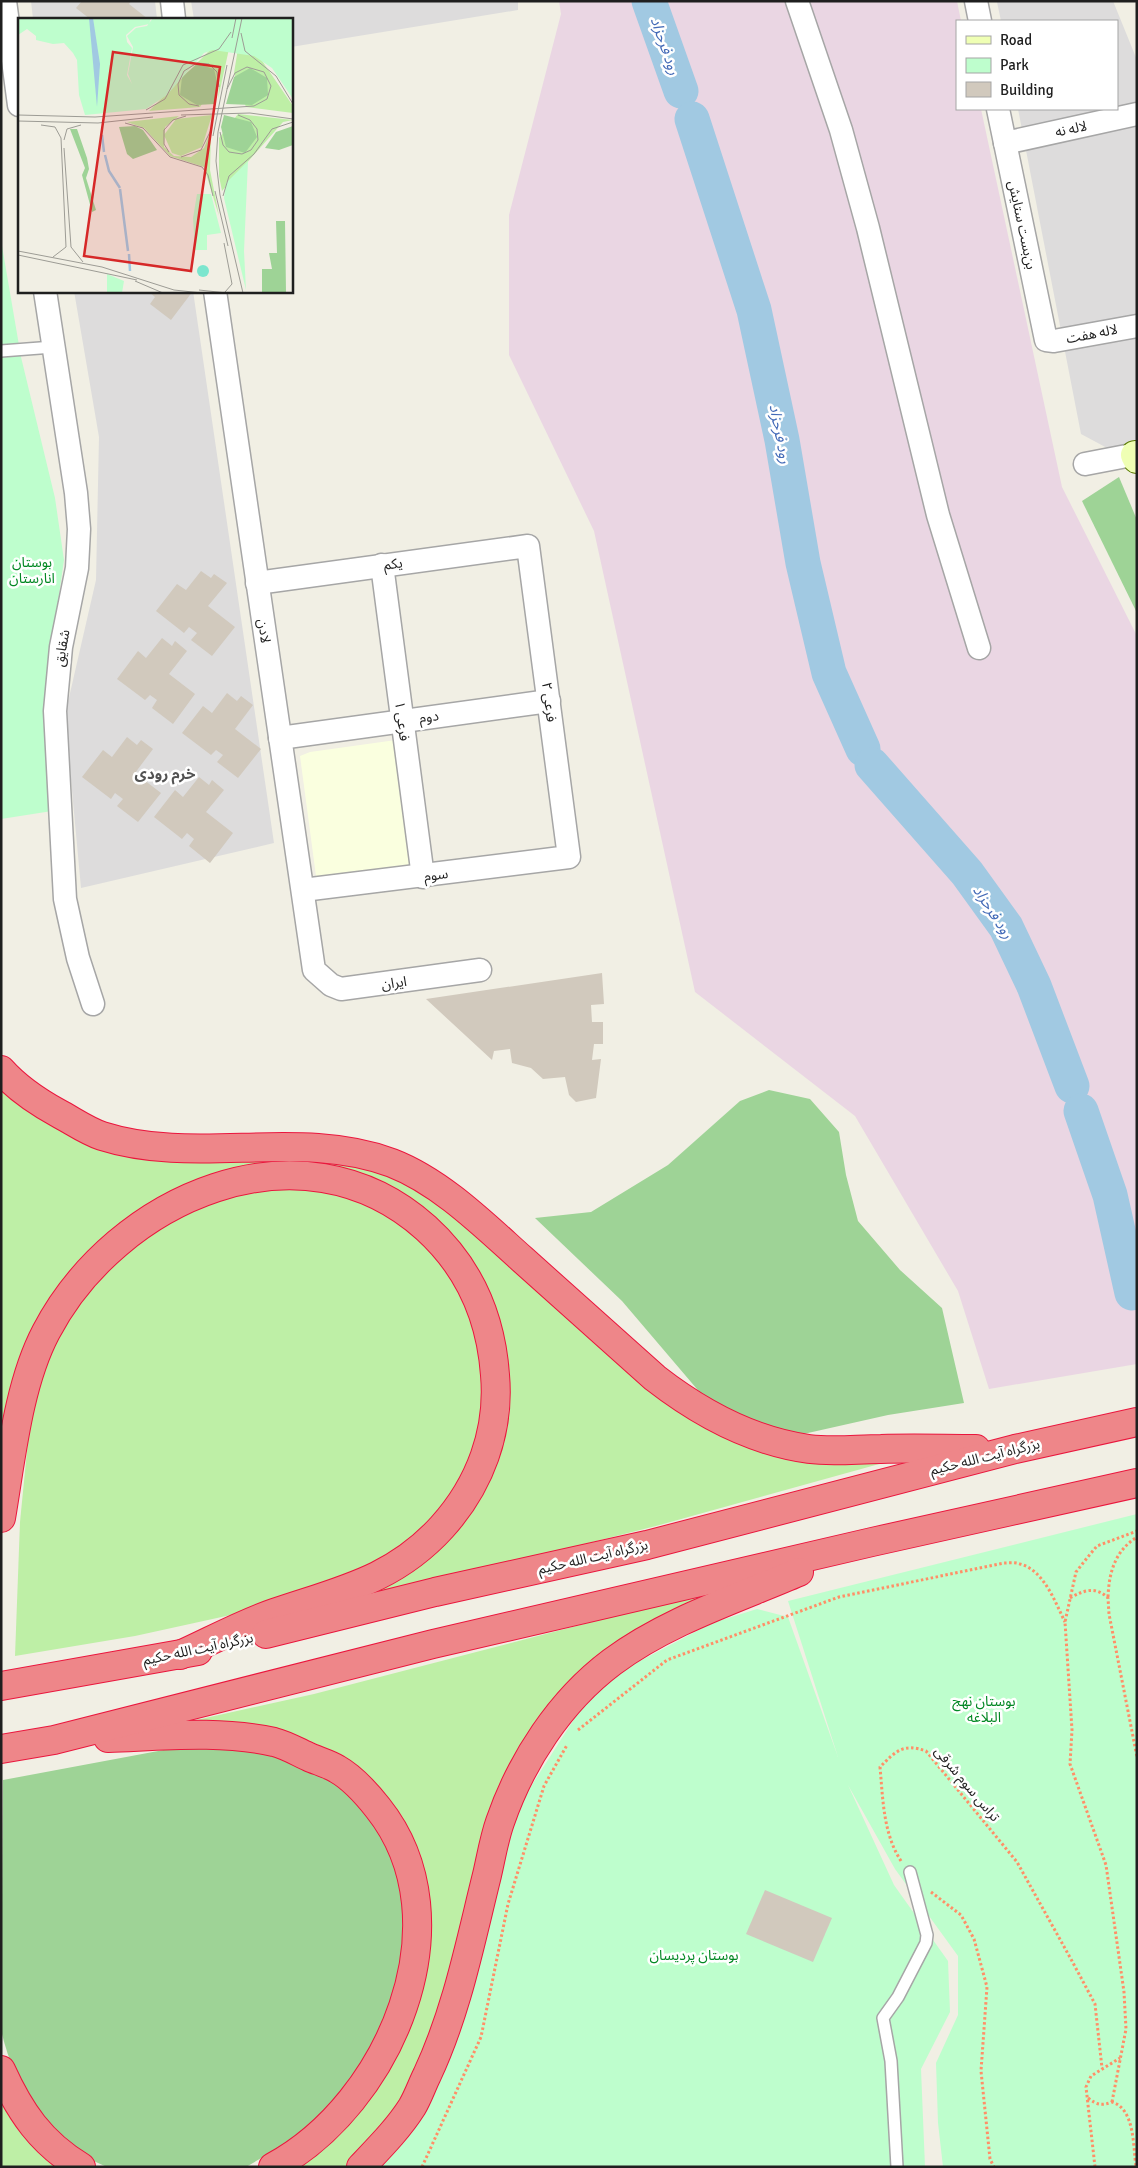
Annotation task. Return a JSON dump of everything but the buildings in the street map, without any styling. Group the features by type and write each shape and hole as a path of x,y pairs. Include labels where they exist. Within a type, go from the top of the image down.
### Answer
{"highway":[{"path":"1,1070 48,1108 79,1125 110,1137 160,1146 331,1149 349,1151 393,1163 434,1186 469,1211 655,1378 678,1396 716,1420 746,1432 775,1442 809,1449 1015,1449"},
{"path":"1,1518 24,1394 45,1333 83,1279 108,1251 137,1228 170,1206 199,1193 231,1182 279,1176 304,1175 340,1182 377,1195 412,1216 443,1244 462,1268 474,1289 486,1321 493,1353 496,1384 494,1430 480,1470 467,1495 441,1528 412,1554 384,1573 350,1590 273,1614 180,1655"},
{"name":"بزرگراه آیت الله حکیم","path":"1,1686 180,1655 435,1592 648,1545 1015,1449 1137,1422"},
{"path":"1,1749 54,1740 433,1644 872,1542 1137,1483"},
{"path":"361,2167 388,2138 412,2106 433,2062 452,2015 500,1822 531,1756 553,1722 577,1694 610,1663 641,1642 679,1622 872,1542"},
{"path":"54,1740 213,1735 275,1742 337,1768 366,1793 387,1820 402,1846 411,1872 417,1902 418,1928 409,1986 397,2020 371,2075 347,2105 288,2158 273,2167"},
{"path":"1,2070 24,2115 46,2142 81,2167"}],"street":[{"path":"5,1 18,98"},
{"path":"172,1 174,18"},
{"path":"797,1 841,130 868,228 938,515 979,648"},
{"path":"976,1 980,20"},
{"name":"بن‌بست ستایش","path":"998,110 1046,340"},
{"name":"لاله نه","path":"1005,143 1137,114"},
{"name":"شقایق","path":"45,292 76,493 79,530 77,568 61,648 55,712 65,899 78,958 93,1004"},
{"name":"لادن","path":"215,292 314,970"},
{"name":"لاله هفت","path":"1046,340 1054,341 1137,326"},
{"path":"1085,464 1136,456"},
{"name":"یکم","path":"258,583 528,546"},
{"name":"فرعی ۲","path":"528,546 569,858"},
{"name":"فرعی ۱","path":"382,565 423,877"},
{"name":"دوم","path":"280,738 548,701"},
{"name":"سوم","path":"303,890 569,858"},
{"name":"ایران","path":"314,970 331,985 341,989 480,970"}],"lane":[{"path":"1,352 53,347"},
{"path":"897,2167 891,2061 883,2018 898,1997 926,1943 927,1935 910,1872"}],"path":[{"path":"1112,2102 1126,2029 1124,1992 1106,1865 1070,1764 1072,1730 1065,1622 1076,1572 1097,1546 1137,1531"},
{"path":"1137,1537 1125,1545 1114,1562 1109,1582 1108,1598 1109,1614 1137,1757"},
{"path":"574,1733 667,1660 838,1596 1004,1563 1020,1564 1036,1574 1046,1586 1065,1622"},
{"path":"1069,1598 1087,1590 1102,1592 1108,1598"},
{"path":"422,2167 481,2037 508,1904 544,1786 570,1740"},
{"name":"تراس سوم شرقی","path":"994,2167 990,2159 981,2071 988,1987 974,1939 961,1915 936,1896 910,1872 892,1846 886,1824 880,1767 896,1751 912,1746 926,1751 1017,1862 1095,2004 1102,2068"},
{"path":"1095,2167 1086,2087 1092,2076 1120,2058"},
{"path":"1088,2098 1095,2104 1104,2106 1112,2102 1121,2104 1128,2115 1136,2167"}],"shaded area":[{"path":"31,1 155,1 157,18 33,18"},
{"path":"191,1 518,1 518,10 292,47 292,18 194,18"},
{"path":"559,1 957,1 961,20 956,20 956,110 981,110 1062,487 1137,636 1137,1364 989,1389 958,1291 855,1116 695,992 594,531 509,355 509,215 561,14"},
{"path":"1113,1 1137,60 1137,464 1081,434 1018,110 1118,110 1118,20 1001,20 997,2"},
{"path":"74,292 193,292 274,843 81,888 65,715 96,580 99,437"},
{"path":"396,740 413,869 325,880 316,876 300,756 310,752"}],"green space":[{"name":"بوستان انارستان","path":"1,240 21,357 55,498 64,560 49,664 52,811 1,819"},
{"path":"1119,477 1137,520 1137,613 1082,501"},
{"path":"1,1084 47,1121 318,1158 391,1173 447,1207 666,1399 890,1461 656,1526 354,1602 395,1578 504,1420 451,1238 419,1206 384,1186 295,1164 93,1250 1,1470"},
{"path":"769,1090 810,1099 839,1132 846,1175 858,1221 900,1270 942,1308 964,1403 888,1415 799,1435 751,1422 708,1402 622,1301 535,1218 591,1212 668,1165 740,1101"},
{"path":"273,1187 327,1189 381,1207 434,1246 464,1292 480,1337 485,1409 476,1448 463,1479 426,1528 380,1564 249,1611 135,1636 15,1656 20,1522 32,1400 50,1351 70,1311 142,1237 219,1197"},
{"path":"1137,1514 1137,2167 943,2167 938,2123 936,2063 958,2015 958,1956 895,1869 848,1785 894,1885 948,1961 950,2012 921,2069 925,2167 375,2167 388,2154 519,1805 578,1713 619,1672 712,1623 757,1609 788,1617 838,1757 788,1601"},
{"path":"715,1590 560,1695 442,2009 408,2091 364,2150 347,2167 288,2167 307,2154 334,1753 310,1741 281,1731 147,1731 314,1694"},
{"path":"185,1746 246,1748 303,1763 344,1789 377,1825 400,1876 406,1936 387,2016 367,2055 335,2100 310,2124 282,2146 246,2167 107,2167 86,2157 68,2144 51,2129 37,2112 15,2073 1,2030 3,1780"},
{"path":"1,2092 63,2167 1,2167"}],"waterway":[{"name":"رود فرحزاد","path":"649,1 681,91"},
{"name":"رود فرحزاد","path":"692,119 754,310 782,440 803,563 829,673 863,749"},
{"name":"رود فرحزاد","path":"872,765 967,873 1006,927 1034,986 1072,1086"},
{"name":"رود فرحزاد","path":"1081,1111 1110,1195 1132,1293"}],"district":[{"name":"خرم رودی","path":"165,774"}],"park label":[{"name":"بوستان نهج البلاغه","path":"984,1709"},
{"name":"بوستان پردیسان","path":"694,1955"}]}
